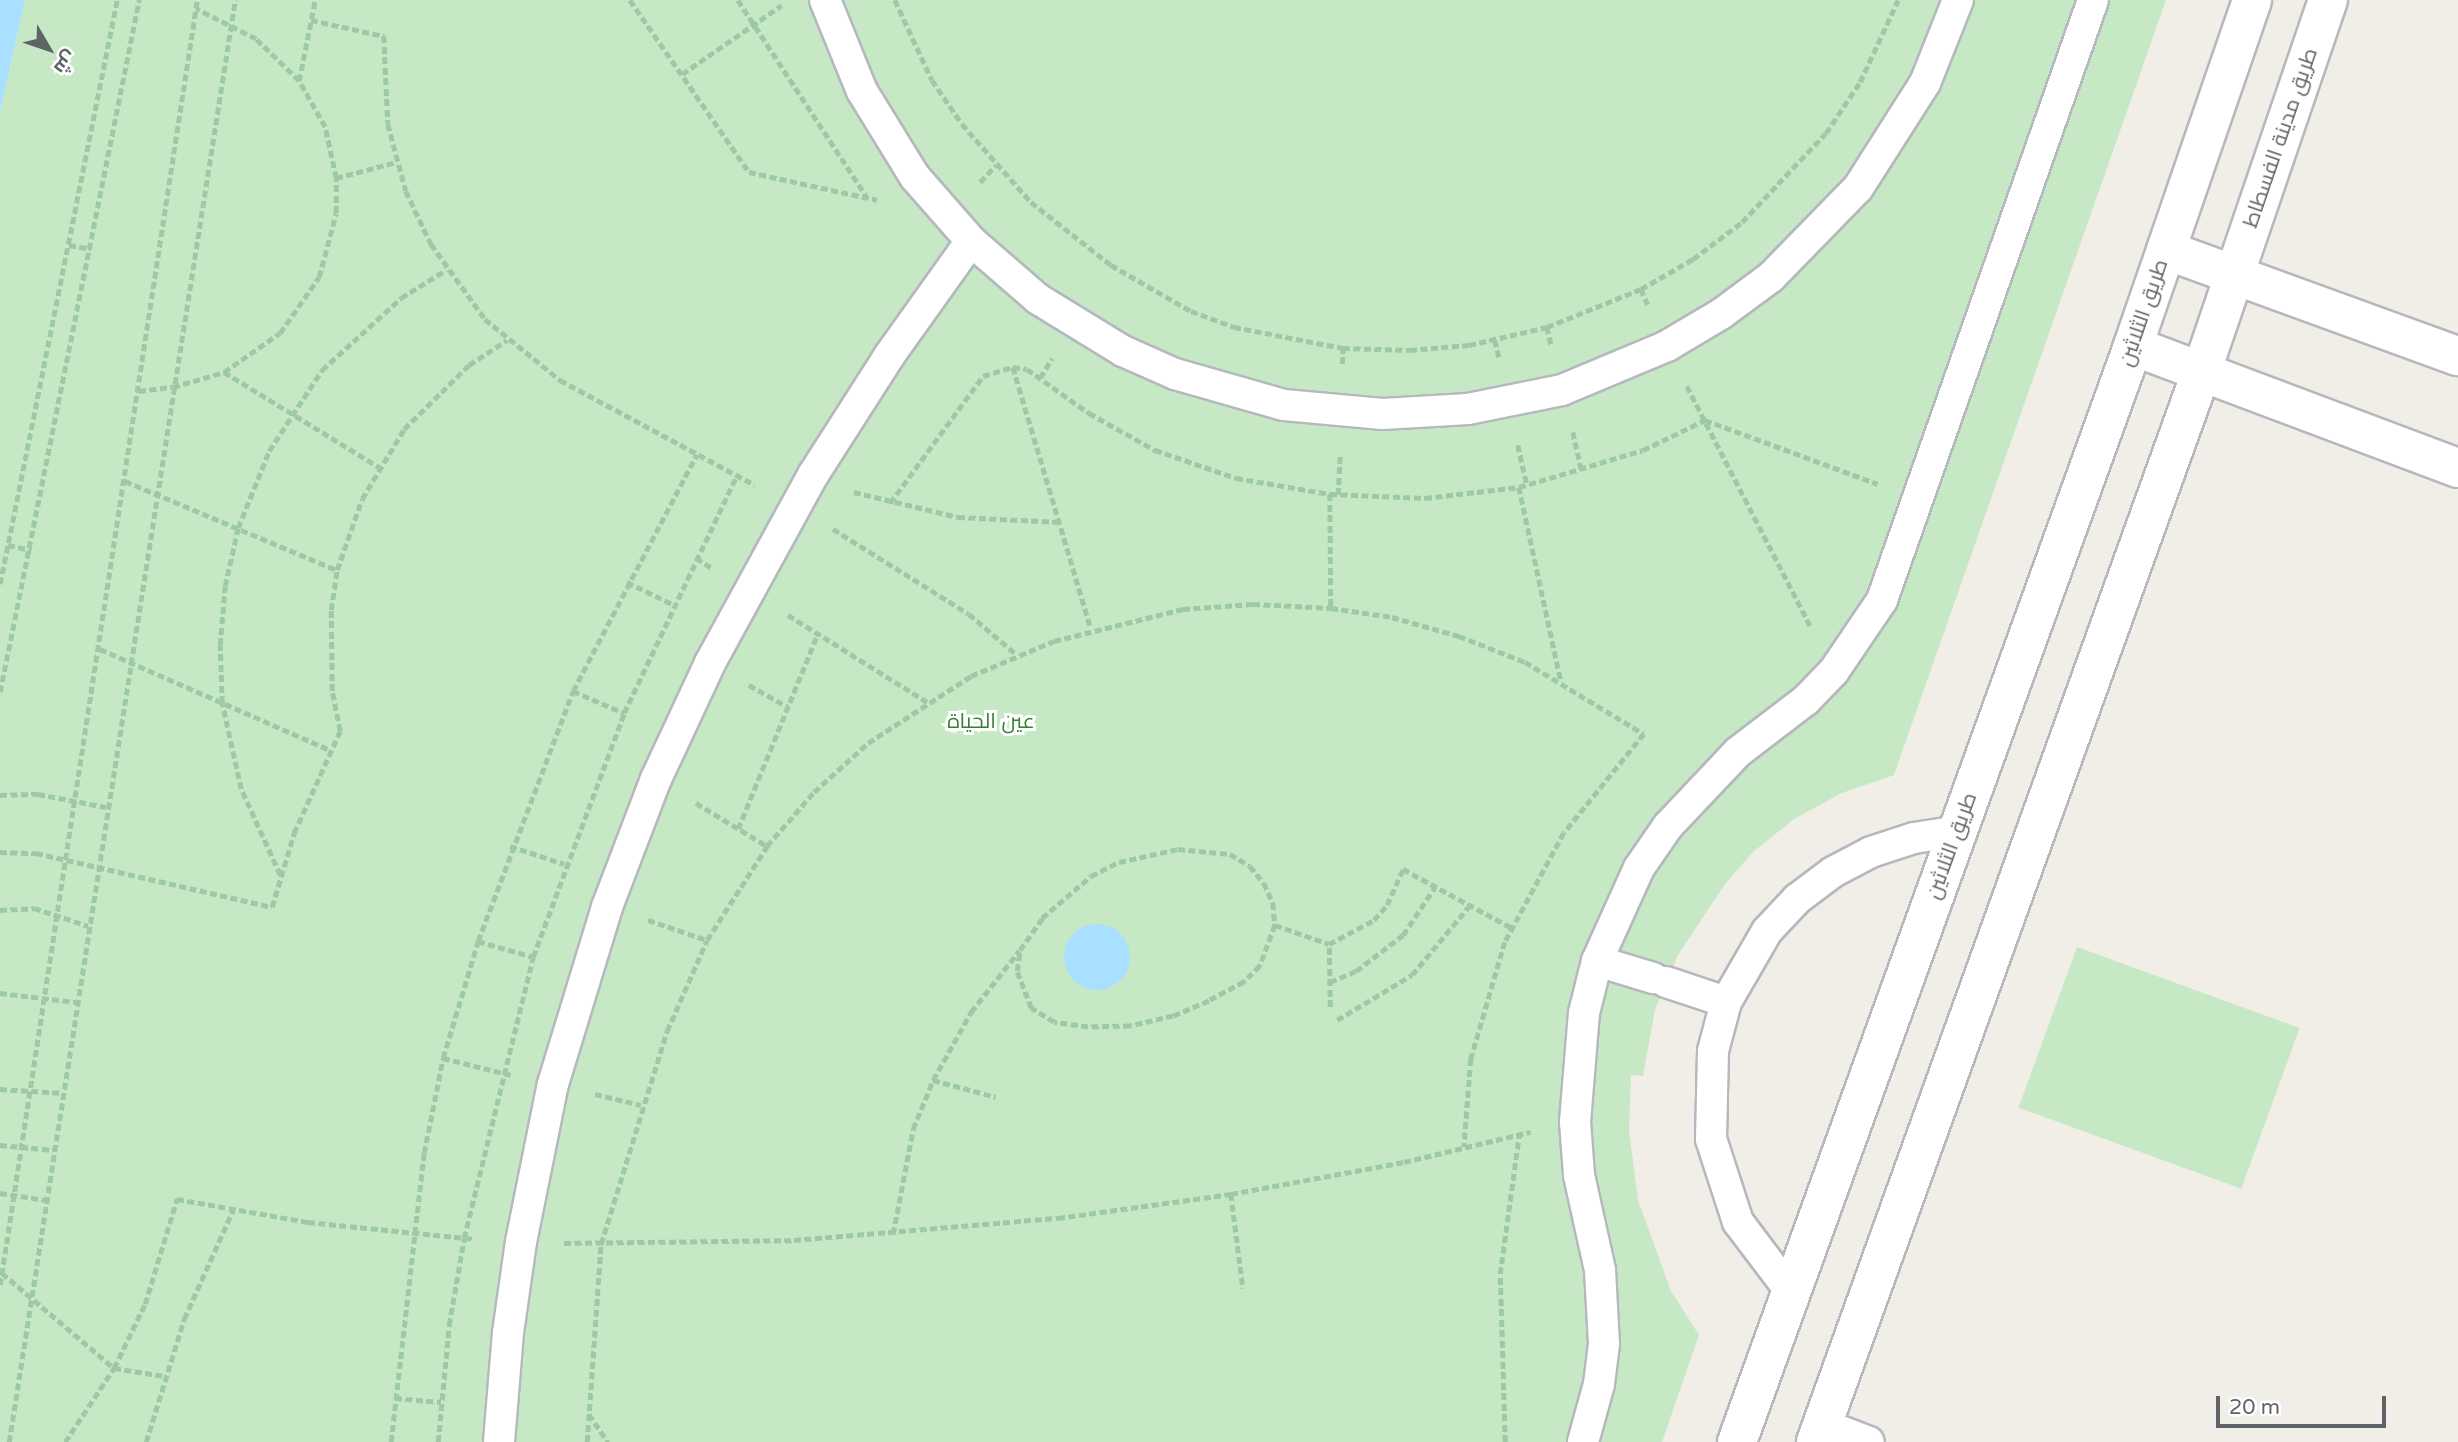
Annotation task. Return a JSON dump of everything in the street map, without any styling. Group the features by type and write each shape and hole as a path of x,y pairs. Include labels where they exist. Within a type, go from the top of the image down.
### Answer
{"street":[{"path":"2252,0 2166,250 2458,356"},
{"name":"طريق مدينة الفسطاط","path":"2234,275 2328,0"},
{"name":"طريق الثلاثين","path":"1737,1442 2166,250"},
{"path":"1819,1433 2234,275"},
{"path":"2133,346 2458,468"}],"lane":[{"path":"825,0 857,80 887,135 948,218 1038,299 1123,351 1228,392 1284,405 1383,414 1468,410 1562,390 1667,346 1771,278 1858,188 1925,83 1958,0"},
{"path":"1583,1442 1599,1384 1604,1307 1579,1175 1575,1122 1584,1013 1597,961 1633,879 1668,826 1738,752 1806,700 1861,637 1899,560 2092,0"},
{"path":"499,1442 508,1333 521,1242 553,1084 607,907 656,779 748,591 813,475 889,356 971,241"},
{"path":"1791,1292 1738,1222 1721,1181 1711,1139 1708,1094 1713,1051 1726,1002 1767,931 1806,892 1871,852 1914,838 1958,831"},
{"path":"1597,961 1726,1002"},
{"path":"1819,1433 1869,1442"}],"path":[{"path":"0,584 117,0"},
{"path":"0,692 139,0"},
{"path":"0,1285 69,860 197,0"},
{"path":"9,1442 155,494 235,0"},
{"path":"299,81 315,0"},
{"path":"630,0 749,172 948,218 996,165"},
{"path":"738,0 867,198"},
{"path":"895,0 932,80 996,165 1069,235 1149,290 1234,327 1291,341 1410,350 1469,345 1547,327 1641,289 1742,222 1786,180 1826,133 1860,82 1898,0"},
{"path":"682,74 753,24 787,4"},
{"path":"139,391 173,387 224,372 254,355 301,307 331,246 336,178 325,127 299,81 279,58 231,24 196,9"},
{"path":"311,20 384,36 385,91 396,162 417,218 446,270 507,340 560,380 795,507 918,579 1016,654"},
{"path":"336,178 396,162"},
{"path":"69,245 91,249"},
{"path":"280,876 240,789 222,703 220,645 225,586 238,528 268,451 291,412 322,370 359,331 446,270"},
{"path":"1641,289 1667,346 1834,671"},
{"path":"0,852 69,860 272,907 280,876 340,731 330,650 337,570 379,467 435,395 507,340"},
{"path":"1013,367 1091,628"},
{"path":"224,372 379,467"},
{"path":"391,1442 412,1234 443,1058 478,941 510,846 573,691 697,454"},
{"path":"813,475 909,509 1009,523 1060,522"},
{"path":"125,481 337,570"},
{"path":"1519,487 1561,681"},
{"path":"1330,494 1331,608"},
{"path":"8,545 30,550"},
{"path":"696,558 927,702"},
{"path":"628,582 674,605"},
{"path":"587,1442 601,1244 667,1031 690,973 735,891 814,792 868,743 927,702 1016,654 1091,628 1197,608 1252,604 1331,608 1392,617 1459,636 1561,681 1644,734 1564,832 1512,928 1477,1030 1465,1104 1464,1147"},
{"path":"738,829 818,633"},
{"path":"100,649 330,750"},
{"path":"573,691 624,713"},
{"path":"0,795 38,794 106,807"},
{"path":"510,846 564,864"},
{"path":"892,1234 914,1129 933,1080 971,1012 1042,918 1091,876 1119,862 1178,849 1230,854 1250,866 1273,902 1275,925 1266,957 1244,982 1173,1016 1130,1026 1088,1027 1054,1022 1031,1008 1017,971 1020,950"},
{"path":"1275,925 1329,944 1374,920 1387,905 1403,869 1512,928"},
{"path":"1330,982 1356,971 1389,948 1421,912 1435,887"},
{"path":"1337,1020 1412,975 1470,905"},
{"path":"0,909 34,908 88,926"},
{"path":"478,941 533,957"},
{"path":"1329,944 1330,1007"},
{"path":"0,993 76,1002"},
{"path":"933,1080 996,1097"},
{"path":"0,1089 63,1093"},
{"path":"65,1442 114,1368 150,1292 177,1199 233,1210 412,1234 521,1242 601,1244 892,1234 1231,1194 1575,1122"},
{"path":"1505,1442 1500,1274 1519,1135"},
{"path":"0,1145 53,1150"},
{"path":"0,1193 46,1200"},
{"path":"1231,1194 1243,1288"},
{"path":"146,1442 164,1376 233,1210"},
{"path":"2,1273 114,1368 164,1376"},
{"path":"395,1398 441,1402"},
{"path":"589,1414 608,1442"},
{"path":"438,1441 446,1441"}],"green space":[{"name":"عين الحياة","path":"25,0 2166,0 1894,775 1842,793 1794,819 1753,852 1725,884 1678,955 1655,1010 1643,1076 1631,1075 1629,1130 1638,1200 1671,1291 1699,1335 1662,1442 0,1442 0,112"},
{"path":"2077,947 2300,1028 2241,1189 2019,1108"}],"water":[{"path":"0,0 25,0 0,112"},
{"path":"1097,924 1110,927 1120,934 1127,944 1130,957 1127,970 1120,980 1110,987 1097,990 1084,987 1074,980 1067,970 1064,957 1067,944 1074,934 1084,927"}]}
